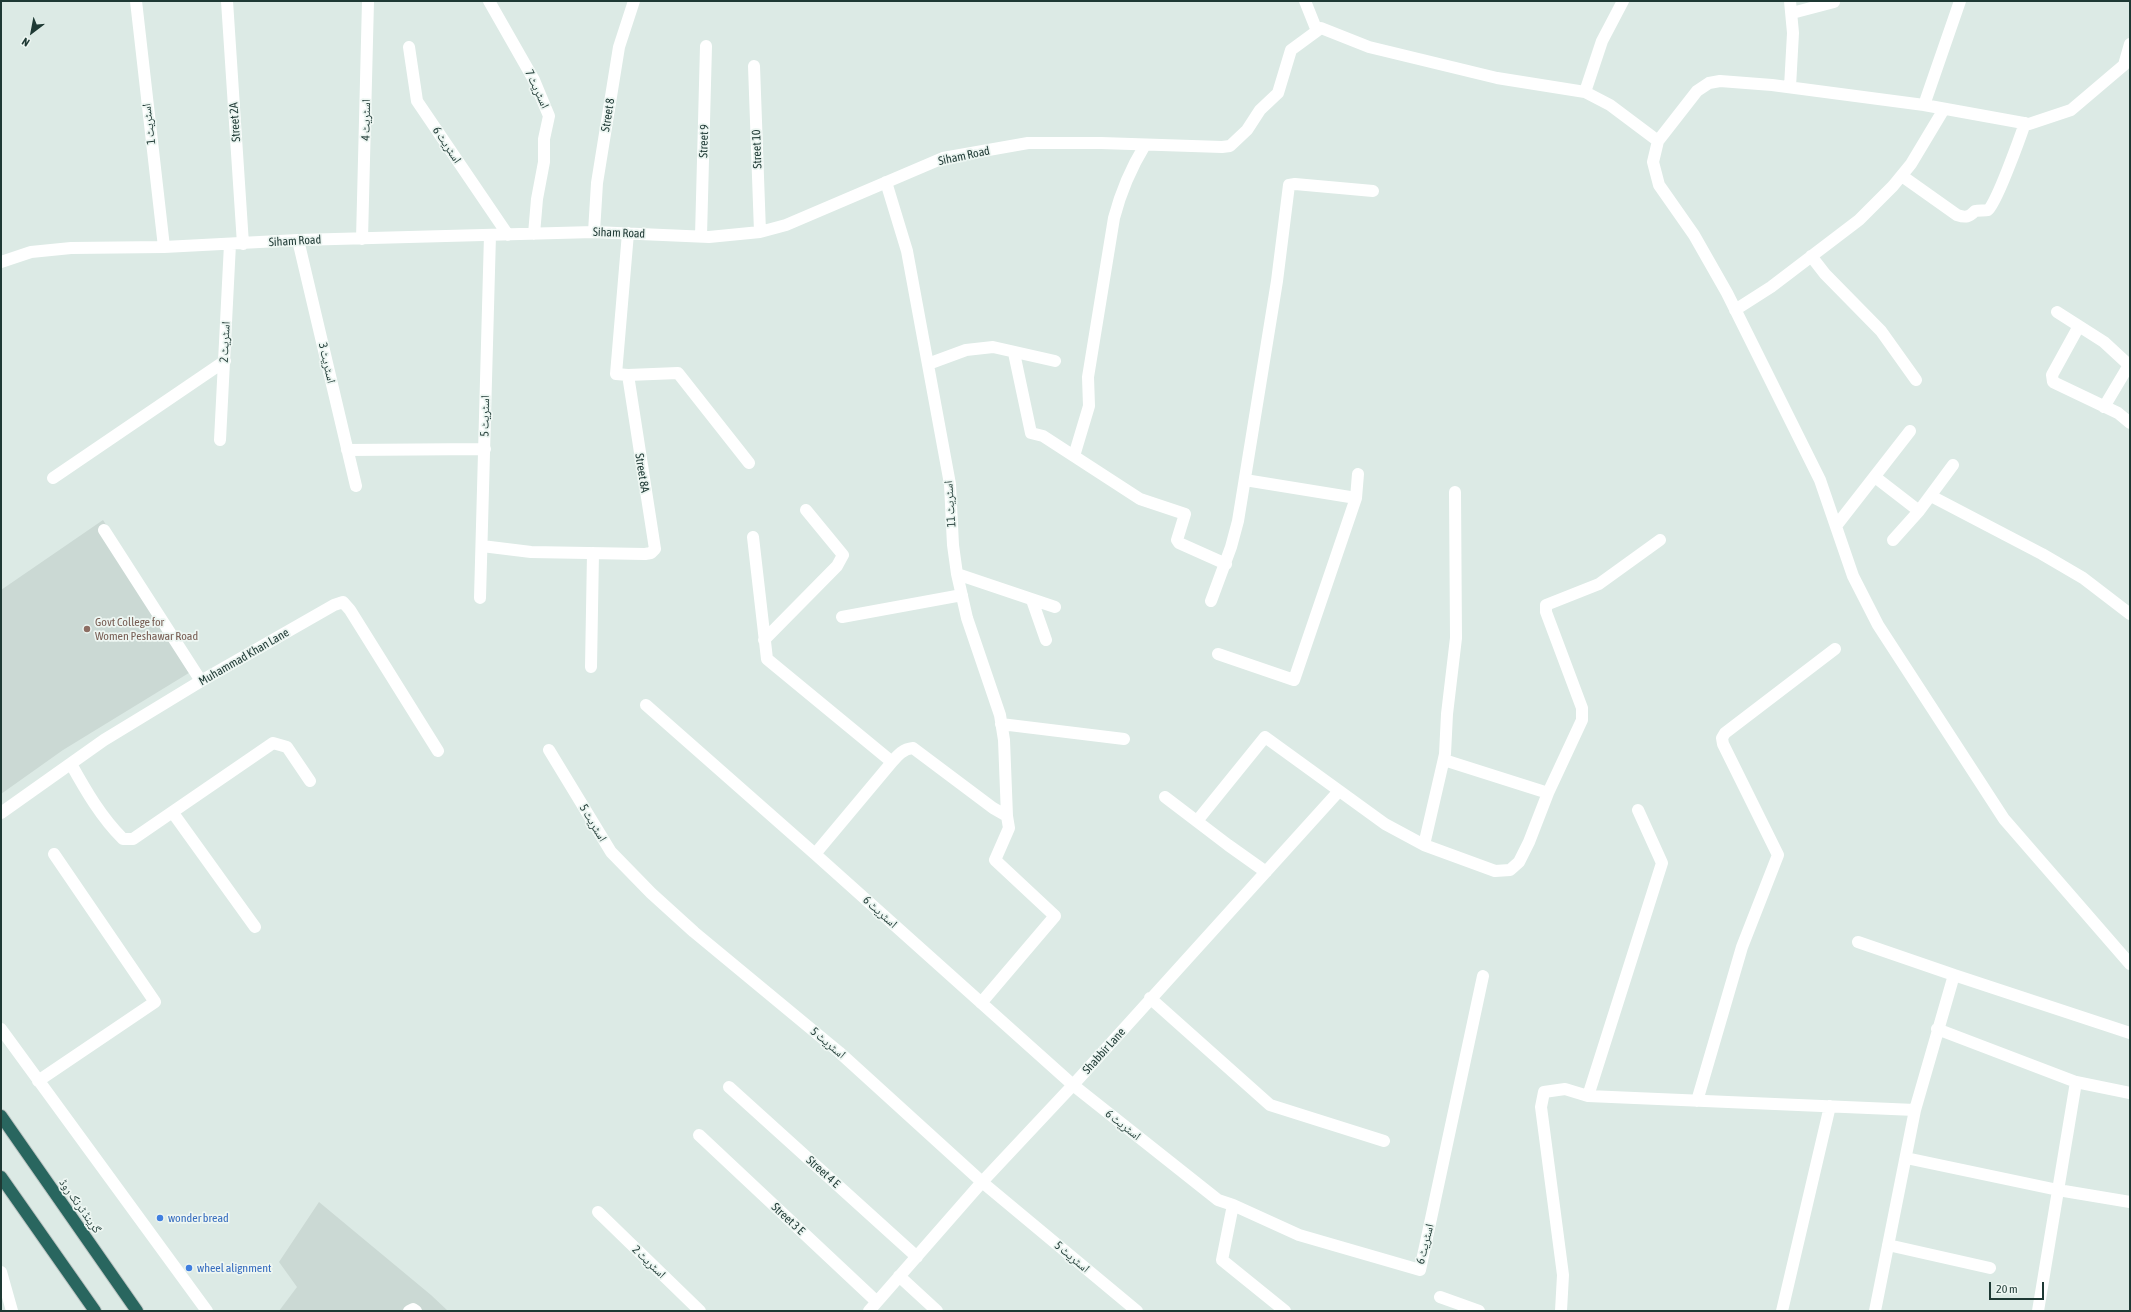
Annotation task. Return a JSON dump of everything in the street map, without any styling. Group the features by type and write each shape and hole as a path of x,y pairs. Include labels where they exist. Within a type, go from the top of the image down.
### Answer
{"highway":[{"name":"گرینڈ ٹرنک روڈ","path":"1,1116 137,1311"},
{"path":"1,1177 95,1311"}],"street":[{"name":"اسٹریٹ 1","path":"136,1 164,247"},
{"name":"Street 2A","path":"227,1 243,244"},
{"name":"اسٹریٹ 4","path":"362,239 368,1"},
{"name":"اسٹریٹ 7","path":"489,1 534,80 549,116 544,139 544,162 537,199 534,234"},
{"name":"Street 8","path":"594,232 598,183 619,47 634,1"},
{"path":"1305,1 1317,31 1321,28 1369,47 1497,78 1585,92 1610,105 1658,141"},
{"path":"1585,92 1602,41 1623,1"},
{"path":"1924,106 1960,1"},
{"path":"1790,88 1793,33 1791,7 1834,2"},
{"name":"Siham Road","path":"1,262 31,252 70,248 164,247 298,240 594,232 701,236 760,232 786,225 943,158 1028,143 1230,146 1247,130 1260,110 1278,93 1292,50 1317,31"},
{"path":"2130,44 2127,66 2071,110 2029,124 1924,106 1790,88 1720,81 1704,85 1658,141 1653,162 1659,185 1694,235 1735,310 1820,480 1853,576 1878,625 2004,819 2130,964"},
{"name":"Street 9","path":"701,236 706,46"},
{"name":"اسٹریٹ 6","path":"409,47 417,101 508,235"},
{"name":"Street 10","path":"754,66 760,232"},
{"path":"1735,310 1771,287 1859,220 1902,176 1911,164 1944,109"},
{"path":"1902,176 1957,215 1964,218 1970,216 1975,211 1988,210 1992,206 2026,123"},
{"path":"1074,456 1089,406 1088,377 1114,218 1119,199 1131,168 1145,145"},
{"name":"اسٹریٹ 11","path":"886,182 907,251 950,484 953,545 957,574 969,625 1001,724 1004,740 1003,814 1009,828 995,860 1055,916 981,1003"},
{"path":"1211,601 1226,564 1238,521 1277,281 1289,185 1294,184 1373,190"},
{"path":"628,233 616,374 678,373 749,463"},
{"name":"اسٹریٹ 5","path":"480,598 490,235"},
{"name":"اسٹریٹ 3","path":"298,240 356,486"},
{"name":"اسٹریٹ 2","path":"220,440 230,244"},
{"path":"1811,256 1825,274 1881,331 1916,380"},
{"path":"2057,312 2104,342 2130,366 2104,407"},
{"path":"2079,326 2052,375 2053,382 2118,413 2130,423"},
{"path":"928,364 966,350 993,346 1014,353 1055,361"},
{"path":"1014,353 1031,433 1043,436 1140,499 1185,514 1177,540 1179,543 1226,564"},
{"path":"53,478 224,362"},
{"name":"Street 8A","path":"482,546 531,552 645,554 651,553 655,549 628,375"},
{"path":"1836,526 1910,431"},
{"path":"348,450 484,449"},
{"path":"1893,540 1919,511 1953,465"},
{"path":"1218,654 1294,680 1356,498 1358,474"},
{"path":"1875,477 1919,511"},
{"path":"1245,480 1356,498"},
{"path":"1424,845 1444,760 1456,638 1455,492"},
{"path":"1930,496 2042,554 2083,578 2130,614"},
{"path":"764,640 837,566 843,555 806,510"},
{"path":"104,530 201,681"},
{"path":"753,537 767,659 892,762"},
{"path":"1197,821 1265,737 1385,824 1424,845 1495,871 1510,870 1519,862 1529,842 1548,793 1582,720 1582,708 1546,612 1546,605 1599,584 1660,540"},
{"path":"591,668 593,553"},
{"path":"957,574 1055,607"},
{"path":"842,617 962,595"},
{"path":"1032,600 1046,640"},
{"name":"Muhammad Khan Lane","path":"1,813 104,740 201,681 334,605 343,602 350,610 438,751"},
{"path":"1697,1101 1742,947 1778,855 1726,751 1722,738 1724,733 1835,649"},
{"name":"اسٹریٹ 6","path":"646,705 1073,1085 1218,1200 1233,1205 1298,1235 1420,1270 1483,976"},
{"path":"1001,724 1124,739"},
{"path":"71,764 90,798 110,826 123,839 133,839 273,743 287,747 310,781"},
{"path":"815,854 902,751 913,748 1003,814"},
{"name":"اسٹریٹ 5","path":"549,750 611,852 651,893 694,932 839,1052 982,1182 1137,1311"},
{"path":"1444,760 1548,793"},
{"name":"Shabbir Lane","path":"873,1306 982,1182 1073,1085 1150,998 1339,791"},
{"path":"1165,797 1266,872"},
{"path":"1588,1096 1662,863 1638,810"},
{"path":"173,813 255,927"},
{"path":"38,1081 155,1002 54,854"},
{"path":"1858,942 2130,1033"},
{"path":"1875,1311 1916,1110 1937,1028 1954,975"},
{"path":"1150,998 1270,1105 1384,1141"},
{"path":"1937,1028 2076,1082 2130,1093"},
{"path":"1,1029 207,1311"},
{"path":"2038,1311 2076,1082"},
{"name":"Street 4 E","path":"729,1087 917,1257"},
{"path":"1561,1311 1563,1275 1540,1107 1544,1092 1551,1090 1565,1090 1588,1096 1916,1110"},
{"path":"1782,1311 1830,1106"},
{"name":"Street 3 E","path":"699,1135 873,1306"},
{"path":"1906,1158 2058,1190 2130,1202"},
{"path":"1233,1205 1222,1260 1286,1311"},
{"name":"اسٹریٹ 2","path":"598,1212 700,1311"},
{"path":"1888,1245 1990,1268"},
{"path":"1,1272 12,1311"},
{"path":"899,1276 937,1311"},
{"path":"1440,1298 1479,1311"},
{"path":"409,1311 414,1309 416,1311"}],"shaded area":[{"name":"Govt College for Women Peshawar Road","path":"103,520 197,668 63,750 1,794 1,590"},
{"path":"319,1202 431,1295 448,1311 279,1311 297,1287 279,1262"}],"place":[{"name":"Govt College for Women Peshawar Road","path":"87,629"},
{"name":"wonder bread","path":"160,1218"},
{"name":"wheel alignment","path":"189,1268"}]}
